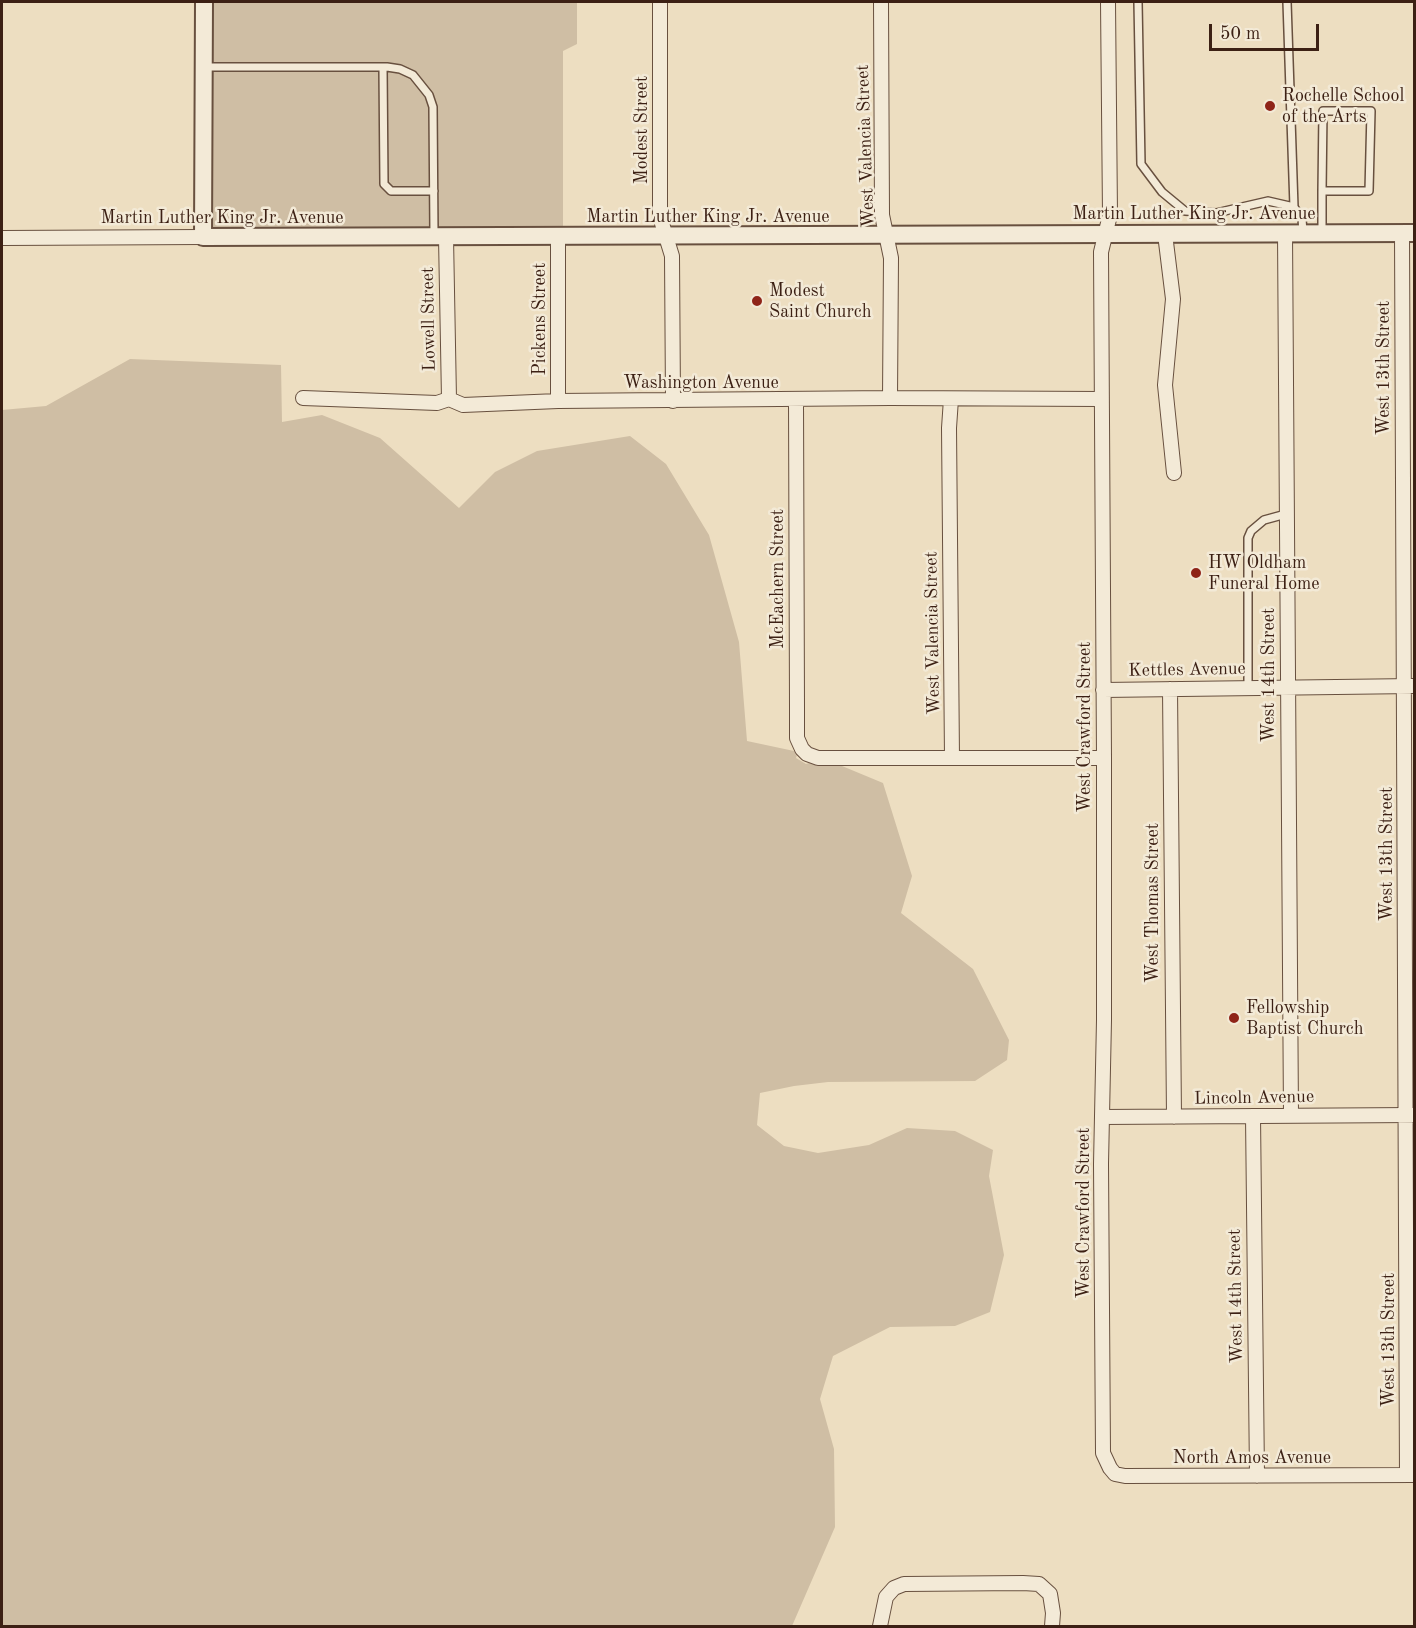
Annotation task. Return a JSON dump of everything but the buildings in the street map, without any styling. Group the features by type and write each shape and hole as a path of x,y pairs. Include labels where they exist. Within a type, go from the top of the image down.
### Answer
{"street":[{"path":"203,237 204,2"},
{"name":"Modest Street","path":"660,2 660,216 672,256 673,401"},
{"name":"West Valencia Street","path":"881,2 882,215 891,258 890,398"},
{"name":"West Crawford Street","path":"1103,1453 1101,1164 1104,758 1101,252 1110,214 1108,2"},
{"name":"West 14th Street","path":"1285,233 1291,1116"},
{"name":"Martin Luther King Jr. Avenue","path":"2,238 1408,233"},
{"name":"West 13th Street","path":"1408,233 1411,1475"},
{"path":"1165,234 1173,299 1165,385 1174,473"},
{"name":"Pickens Street","path":"558,236 558,401"},
{"name":"Lowell Street","path":"440,237 449,399"},
{"name":"Washington Avenue","path":"303,398 437,403 449,399 463,405 558,401 1101,399"},
{"name":"West Valencia Street","path":"951,399 949,428 952,758"},
{"name":"McEachern Street","path":"796,400 797,738 807,754 818,758 952,758"},
{"name":"Kettles Avenue","path":"1103,690 1409,686"},
{"name":"West Thomas Street","path":"1170,688 1174,1117"},
{"path":"952,758 1104,758"},
{"name":"Lincoln Avenue","path":"1102,1117 1411,1115"},
{"name":"West 14th Street","path":"1253,1116 1257,1476"},
{"name":"North Amos Avenue","path":"1103,1453 1115,1474 1125,1476 1411,1475"},
{"path":"880,1626 886,1597 894,1588 904,1584 1023,1583 1039,1584 1050,1594 1053,1613 1052,1626"}],"lane":[{"path":"1138,2 1141,164 1162,192 1185,211 1216,213 1268,201 1294,207"},
{"path":"1287,2 1294,207 1302,219 1303,235"},
{"path":"383,67 384,184 391,190 434,190"},
{"path":"203,68 383,67 400,69 413,75 429,95 433,106 434,190 440,237"},
{"path":"1322,191 1369,190 1371,111 1323,111 1322,191 1322,233"},
{"path":"1248,687 1248,538 1251,531 1264,520 1286,514"}],"shaded area":[{"path":"212,2 577,2 577,44 563,51 563,229 211,230"},
{"path":"130,359 281,365 282,422 322,415 380,438 459,508 495,472 537,451 630,436 666,464 709,535 739,642 747,741 794,751 796,758 806,764 842,766 883,783 912,876 901,913 973,969 1009,1040 1007,1060 975,1081 828,1082 760,1093 757,1125 784,1146 818,1153 869,1145 907,1128 955,1131 993,1150 989,1176 1004,1255 990,1312 955,1326 890,1327 833,1356 820,1399 834,1449 835,1527 792,1626 2,1626 2,410 46,406"}],"place":[{"name":"Rochelle School of the Arts","path":"1270,106"},
{"name":"Modest Saint Church","path":"757,301"},
{"name":"HW Oldham Funeral Home","path":"1196,573"},
{"name":"Fellowship Baptist Church","path":"1234,1018"}]}
